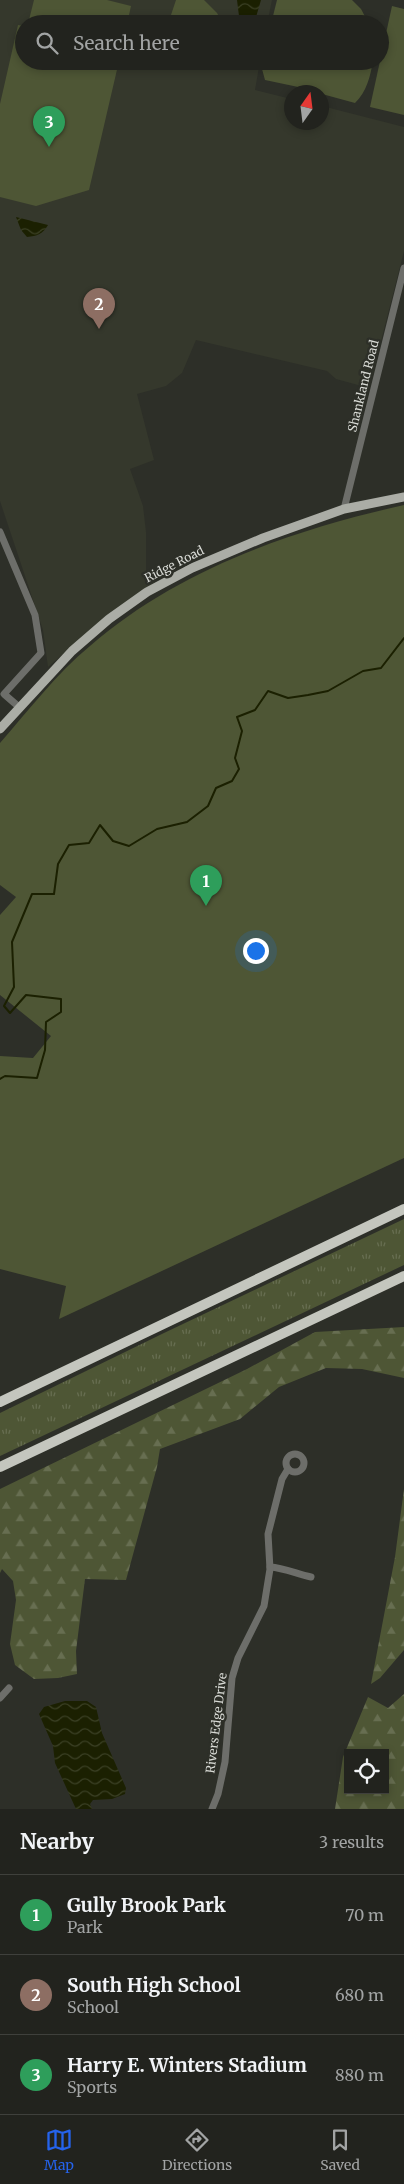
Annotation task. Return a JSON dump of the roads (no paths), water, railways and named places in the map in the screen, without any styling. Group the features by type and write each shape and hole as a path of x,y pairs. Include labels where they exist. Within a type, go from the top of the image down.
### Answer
{"highway":[{"path":"0,1402 404,1209"},
{"path":"0,1467 404,1276"}],"main road":[{"name":"Ridge Road","path":"0,729 86,638 147,592 221,555 344,509 404,497"}],"street":[{"name":"Shankland Road","path":"344,509 404,268"},
{"path":"0,532 35,615 41,653 4,694 19,707"},
{"name":"Rivers Edge Drive","path":"212,1809 218,1794 225,1762 232,1678 238,1658 264,1606 270,1566 268,1534 282,1479 288,1469"},
{"path":"270,1566 311,1577"},
{"path":"0,1698 9,1688"}],"water":[{"path":"237,0 261,0 257,15 239,15"},
{"path":"16,217 48,225 39,234 27,237 21,230"},
{"path":"65,1701 87,1701 96,1707 102,1733 126,1788 125,1794 112,1799 93,1800 90,1804 92,1809 76,1809 55,1763 53,1746 39,1714 44,1707"}],"waterway":[{"path":"0,1079 5,1076 37,1078 45,1050 46,1022 61,1012 61,999 26,995 10,1013 4,1006 14,987 12,942 32,894 54,894 58,864 69,845 89,843 100,825 113,841 129,846 157,829 187,822 208,806 216,788 232,781 239,769 235,758 242,731 237,717 255,710 268,691 288,698 328,691 363,671 381,668 404,638"}],"place":[{"name":"Harry E. Winters Stadium","path":"49,147"},
{"name":"South High School","path":"99,329"},
{"name":"Gully Brook Park","path":"206,906"}]}
